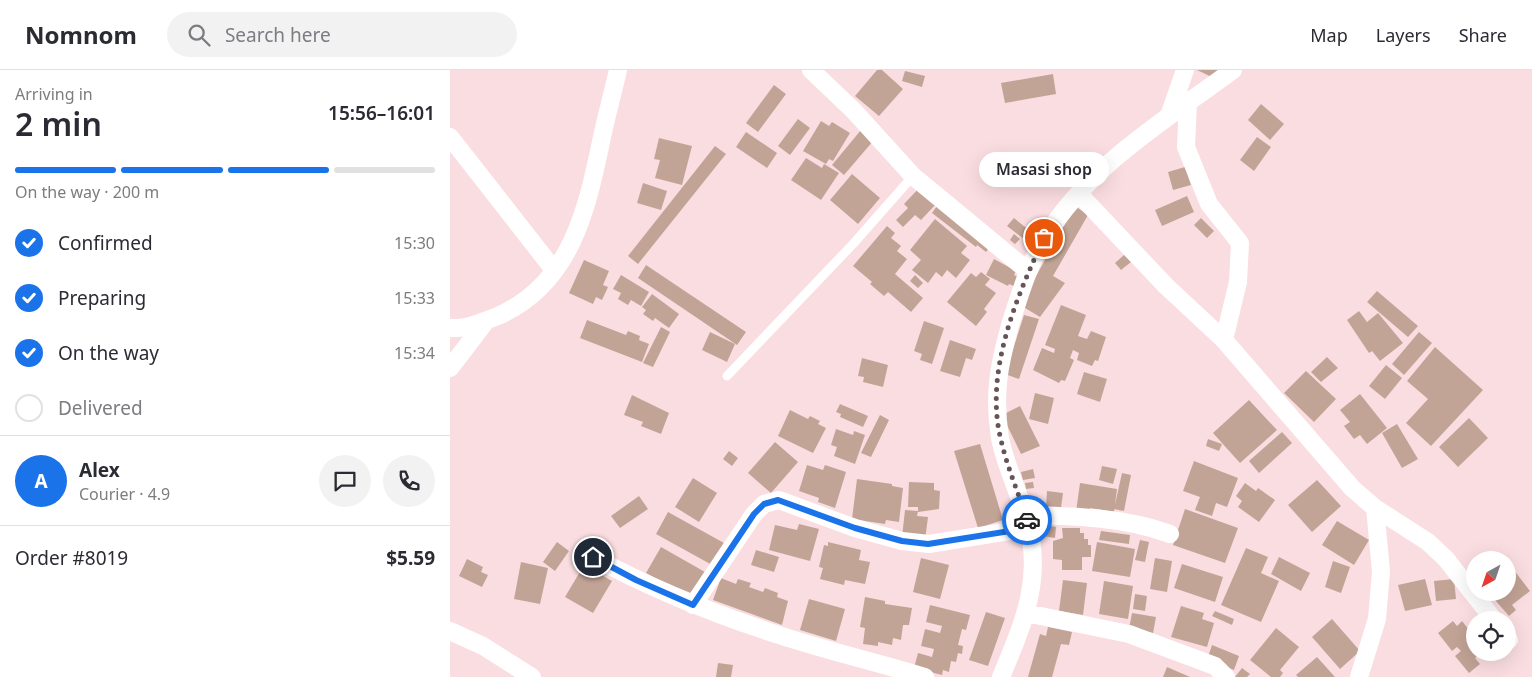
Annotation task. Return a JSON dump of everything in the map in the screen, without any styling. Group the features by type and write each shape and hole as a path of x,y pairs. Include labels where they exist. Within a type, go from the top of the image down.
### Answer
{"street":[{"path":"450,328 486,321 518,307 536,292 572,243 583,220 618,70"},
{"path":"811,70 854,111 913,176 1028,271"},
{"path":"1168,116 1185,70"},
{"path":"1003,676 1026,613 1034,574 1027,522 1000,440 995,401 1000,360 1028,271 1044,238 1079,194 1109,164 1168,116 1232,70"},
{"path":"1188,103 1186,147 1210,204 1240,243 1238,282 1224,340"},
{"path":"450,137 554,270"},
{"path":"1079,194 1166,286 1224,340 1352,488 1375,508 1409,528 1446,559 1487,611"},
{"path":"450,368 486,321"},
{"path":"693,605 754,514 764,504 778,500 855,528 902,541 928,544 1027,522 1086,517 1142,526 1170,534"},
{"path":"1359,677 1377,619 1381,571 1375,508"},
{"path":"593,557 636,580 693,605 779,636 925,677"},
{"path":"1026,613 1130,634 1214,666 1226,677"},
{"path":"450,631 483,646 532,677"}],"lane":[{"path":"727,376 852,244 913,176"}],"building":[{"path":"877,70 882,70 903,89 879,116 855,96"},
{"path":"1197,70 1219,70 1216,79"},
{"path":"905,71 925,76 922,87 902,81"},
{"path":"1053,74 1056,94 1005,103 1001,83"},
{"path":"774,85 786,94 758,132 746,123"},
{"path":"1261,104 1284,124 1270,140 1248,120"},
{"path":"798,119 810,128 790,155 778,146"},
{"path":"821,121 829,126 832,122 850,133 833,161 829,159 826,164 803,151"},
{"path":"861,130 874,140 844,175 832,165"},
{"path":"746,132 777,153 767,168 736,147"},
{"path":"1257,137 1271,147 1254,171 1240,160"},
{"path":"659,138 692,146 682,185 655,178 660,160 654,159"},
{"path":"715,146 726,154 638,264 628,256"},
{"path":"806,158 822,168 824,164 839,173 821,200 791,180"},
{"path":"1185,167 1191,185 1173,190 1168,172"},
{"path":"852,174 880,198 858,224 830,200"},
{"path":"643,183 667,191 661,210 637,203"},
{"path":"920,187 937,203 921,220 915,215 903,227 896,220 908,208 904,204"},
{"path":"1187,196 1194,212 1162,226 1155,210"},
{"path":"939,203 992,244 986,252 977,245 976,247 932,213"},
{"path":"1075,206 1088,215 1053,276 1065,283 1040,317 1020,305"},
{"path":"1014,218 1030,231 1024,239 1007,226"},
{"path":"1201,218 1214,231 1207,238 1194,225"},
{"path":"935,219 967,246 961,253 970,260 956,278 947,270 942,277 936,272 928,283 912,270 921,260 910,250"},
{"path":"887,226 895,233 891,238 901,246 897,251 907,259 895,274 923,298 911,312 888,292 884,296 870,284 872,282 853,266"},
{"path":"1014,234 1020,239 1015,244 1010,240"},
{"path":"1124,255 1131,262 1121,270 1115,263"},
{"path":"994,259 1016,271 1014,275 1020,278 1016,287 1009,284 1008,286 986,275"},
{"path":"584,260 609,271 603,285 608,287 602,300 596,297 593,304 569,293"},
{"path":"646,265 746,332 737,345 638,278"},
{"path":"981,272 990,279 985,285 996,293 984,309 987,312 976,326 947,302 971,273 976,277"},
{"path":"621,275 649,292 641,306 631,300 628,305 618,299 621,293 613,289"},
{"path":"915,275 923,283 918,288 910,281"},
{"path":"1377,291 1418,326 1408,337 1367,302"},
{"path":"652,294 679,314 669,328 655,318 653,321 643,314 646,310 642,307"},
{"path":"1061,305 1086,315 1078,336 1087,339 1091,331 1106,337 1098,361 1095,360 1092,366 1077,360 1079,353 1073,350 1070,358 1074,360 1065,381 1061,380 1059,383 1033,370 1042,348 1054,353 1055,349 1045,345"},
{"path":"1359,311 1367,322 1378,313 1403,343 1380,361 1372,351 1369,353 1347,320"},
{"path":"1024,315 1039,319 1019,379 1005,374"},
{"path":"587,320 626,335 628,331 640,336 639,340 649,344 642,362 580,338"},
{"path":"924,321 944,328 932,364 920,360 922,354 914,351"},
{"path":"661,327 670,332 653,367 643,363"},
{"path":"710,332 735,344 727,362 702,350"},
{"path":"1419,332 1432,343 1404,375 1392,364"},
{"path":"950,340 976,349 972,360 966,358 960,377 940,371"},
{"path":"1435,347 1483,390 1431,446 1406,423 1428,399 1407,381"},
{"path":"1327,357 1338,368 1321,382 1311,372"},
{"path":"862,358 888,365 883,387 863,382 864,377 858,376"},
{"path":"1386,365 1402,378 1385,399 1369,386"},
{"path":"1306,371 1336,399 1314,422 1284,393"},
{"path":"1084,372 1107,379 1100,402 1077,394"},
{"path":"1035,393 1054,398 1048,424 1029,419"},
{"path":"1360,394 1387,428 1367,444 1360,435 1354,439 1344,426 1350,422 1340,410"},
{"path":"632,395 669,413 661,434 641,426 643,422 624,415"},
{"path":"1249,400 1277,430 1240,463 1213,433"},
{"path":"840,404 868,416 863,427 840,417 841,414 836,412"},
{"path":"1020,406 1040,446 1021,454 1002,415"},
{"path":"790,410 808,419 810,416 820,421 818,424 826,428 813,453 778,436"},
{"path":"880,415 889,420 871,457 861,453"},
{"path":"1469,418 1488,438 1458,467 1439,447"},
{"path":"1397,424 1418,459 1402,468 1382,433"},
{"path":"836,429 853,435 854,431 865,435 855,464 834,456 837,447 831,445"},
{"path":"1282,432 1292,443 1259,473 1249,461"},
{"path":"1208,439 1222,444 1219,451 1206,446"},
{"path":"775,442 798,462 771,493 748,473"},
{"path":"980,444 1003,520 978,528 954,451"},
{"path":"729,451 738,458 732,466 723,459"},
{"path":"1194,461 1238,478 1227,507 1216,503 1212,516 1195,510 1200,497 1183,491"},
{"path":"807,465 823,470 825,465 846,472 835,508 818,502 819,498 799,491"},
{"path":"1102,466 1117,469 1113,484 1099,480"},
{"path":"1033,469 1035,478 1023,480 1021,472"},
{"path":"1122,473 1131,475 1124,511 1114,509"},
{"path":"693,478 717,493 699,522 675,507"},
{"path":"857,479 892,484 892,486 903,488 899,522 886,520 885,524 852,519"},
{"path":"1317,480 1341,506 1312,532 1288,505"},
{"path":"909,482 934,483 934,490 940,491 939,509 918,512 918,507 908,507"},
{"path":"1033,482 1034,488 1026,489 1025,483"},
{"path":"1080,483 1117,489 1114,512 1090,508 1090,514 1076,512"},
{"path":"1245,483 1256,491 1258,488 1275,500 1259,522 1238,507 1242,501 1236,496"},
{"path":"1047,491 1063,493 1061,508 1046,507"},
{"path":"639,496 648,509 620,528 611,516"},
{"path":"1185,509 1238,528 1225,563 1173,545"},
{"path":"905,510 918,511 917,516 928,517 925,540 902,537"},
{"path":"668,512 724,543 712,565 656,534"},
{"path":"1337,521 1369,540 1354,565 1322,545"},
{"path":"799,524 819,529 810,561 769,550 775,525 797,530"},
{"path":"1045,525 1056,527 1055,538 1043,536"},
{"path":"1062,528 1080,528 1080,533 1084,533 1084,539 1088,539 1088,545 1091,545 1091,557 1082,557 1082,570 1062,570 1062,560 1053,559 1053,541 1063,538"},
{"path":"1101,531 1130,535 1129,544 1099,540"},
{"path":"1140,540 1149,542 1145,562 1135,560"},
{"path":"557,542 569,551 555,571 543,562"},
{"path":"828,542 861,550 859,560 870,562 865,584 845,580 844,585 820,579 823,568 819,567 824,545 828,546"},
{"path":"1097,542 1135,549 1130,577 1092,571"},
{"path":"661,547 705,572 691,598 646,573"},
{"path":"1246,548 1268,557 1261,573 1279,581 1261,622 1221,605"},
{"path":"756,550 779,557 774,572 751,565"},
{"path":"1279,557 1310,573 1301,591 1271,574"},
{"path":"921,558 949,565 940,599 913,592"},
{"path":"1155,558 1172,561 1167,592 1150,589"},
{"path":"467,559 483,567 481,572 488,575 482,587 459,576"},
{"path":"1333,561 1350,567 1341,593 1325,587"},
{"path":"521,562 548,568 540,604 514,599"},
{"path":"1182,564 1223,577 1215,602 1174,588"},
{"path":"584,565 612,581 593,613 565,597"},
{"path":"1516,573 1530,591 1512,605 1515,611 1505,611 1496,601 1516,601"},
{"path":"721,578 736,584 738,579 751,583 749,587 763,592 765,588 778,593 777,597 788,601 782,625 713,600"},
{"path":"1425,579 1432,605 1405,611 1398,585"},
{"path":"1454,579 1456,599 1436,601 1434,581"},
{"path":"1063,580 1087,583 1083,615 1059,611"},
{"path":"1104,581 1133,586 1128,619 1099,614"},
{"path":"1135,594 1147,596 1145,611 1133,609"},
{"path":"865,597 885,601 885,604 912,608 909,625 903,625 901,640 893,638 892,645 878,642 878,646 863,644 865,628 860,627"},
{"path":"809,599 845,609 836,641 800,630"},
{"path":"930,605 970,615 966,630 962,629 958,645 963,646 962,654 958,653 956,662 951,661 949,672 943,670 942,675 914,668 918,653 932,657 934,649 921,646 925,629 940,633 942,626 926,622"},
{"path":"1181,606 1204,613 1202,619 1214,623 1207,647 1171,637"},
{"path":"1215,611 1234,619 1232,625 1212,616"},
{"path":"986,612 1005,618 988,666 969,660"},
{"path":"1132,613 1156,617 1153,633 1129,629"},
{"path":"1332,619 1360,651 1340,669 1312,637"},
{"path":"1453,621 1457,626 1462,621 1466,626 1466,661 1478,661 1480,664 1469,673 1455,656 1461,651 1457,647 1452,651 1438,633"},
{"path":"1048,627 1072,632 1069,645 1061,644 1052,677 1028,677 1040,634 1046,636"},
{"path":"1276,628 1299,647 1280,670 1283,673 1280,677 1271,677 1250,660"},
{"path":"1212,645 1239,656 1234,670 1207,660"},
{"path":"1317,657 1335,677 1298,677 1296,675"},
{"path":"718,663 733,665 731,677 716,677"},
{"path":"1167,667 1190,677 1163,677"},
{"path":"1242,668 1250,674 1247,677 1235,677"}],"way so far":[{"path":"1027,520 1000,440 995,401 1000,360 1028,271 1044,238"}],"place":[{"name":"Masasi shop","path":"1044,238"}],"route":[{"path":"593,557 636,580 693,605 754,514 764,504 778,500 855,528 902,541 928,544 1029,528 1027,520"}]}
